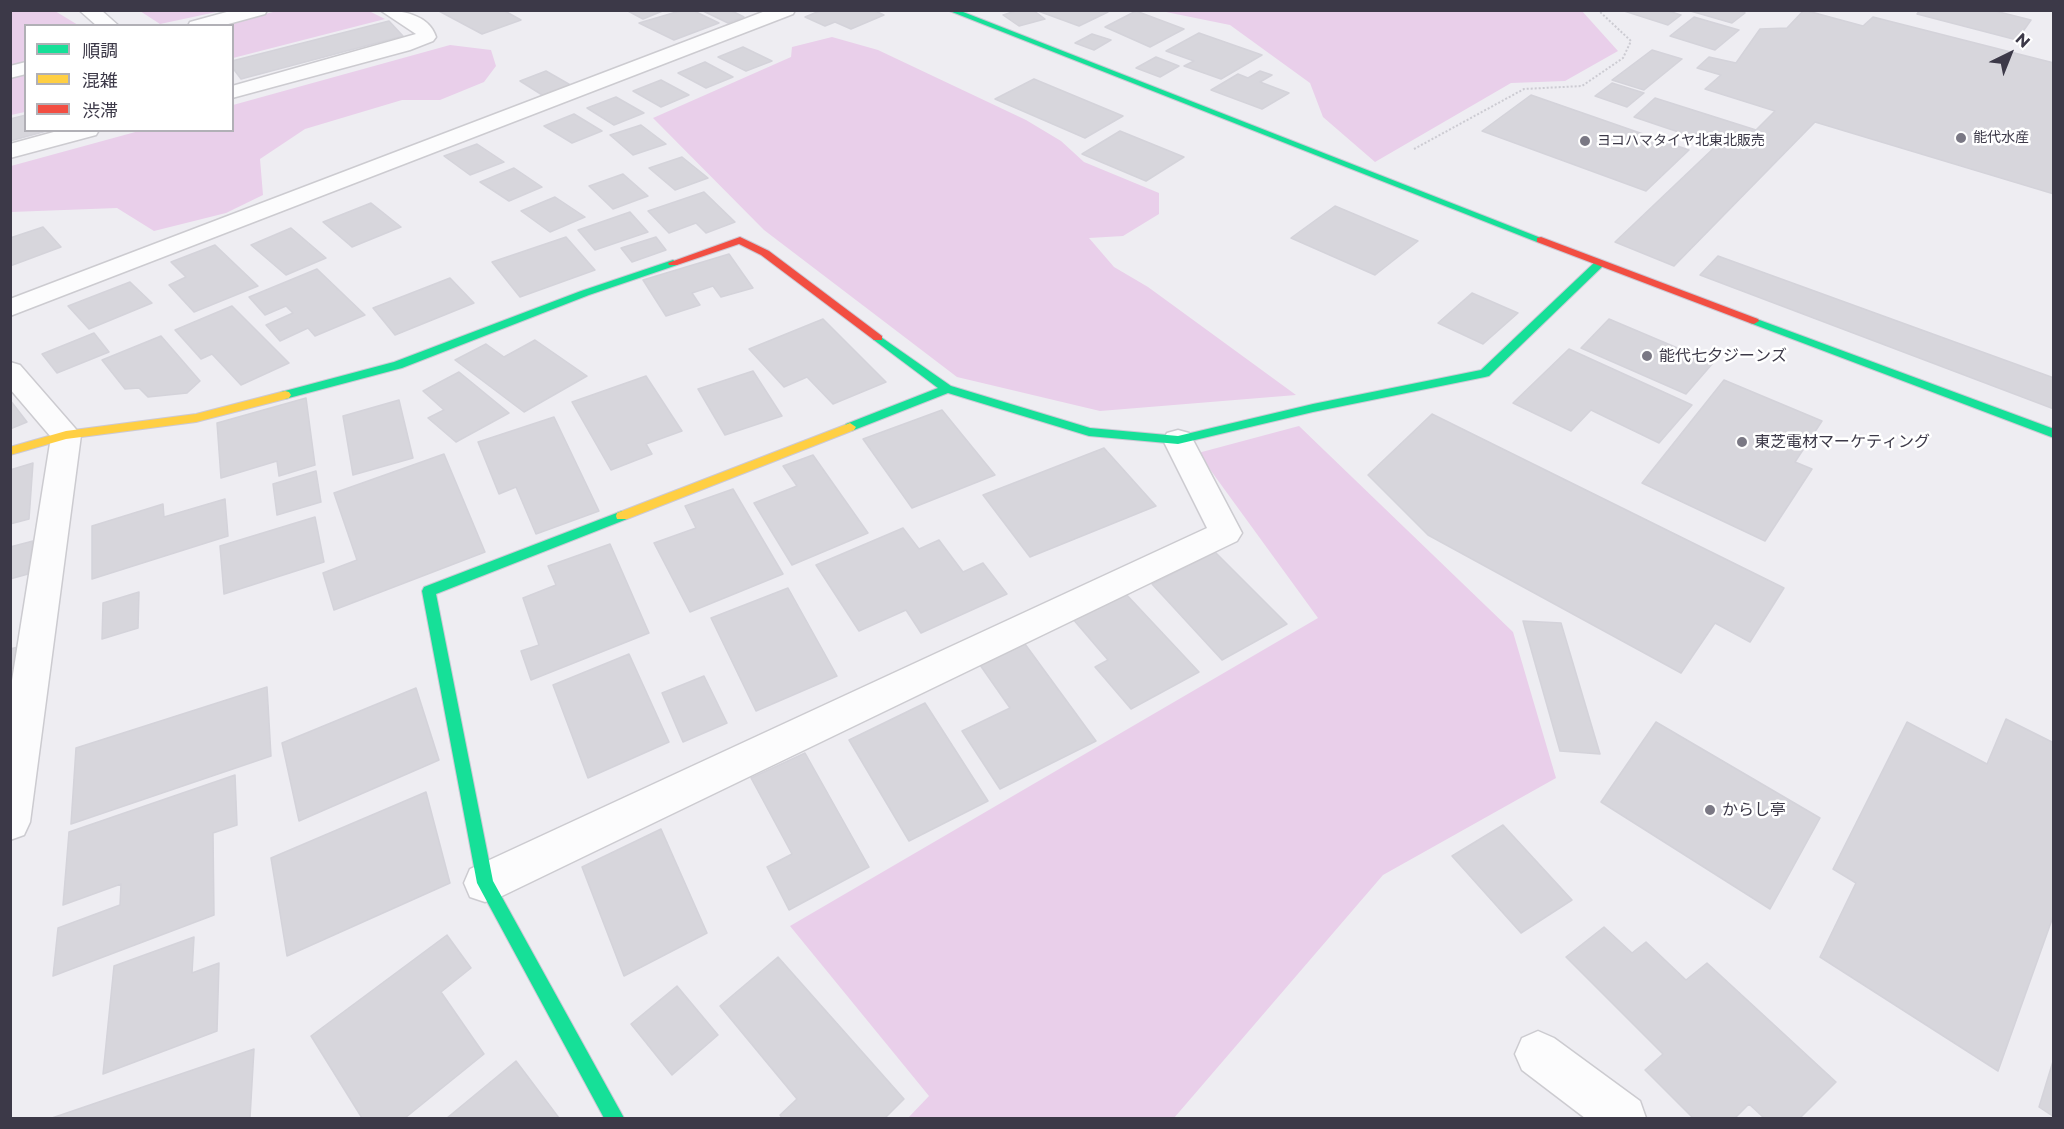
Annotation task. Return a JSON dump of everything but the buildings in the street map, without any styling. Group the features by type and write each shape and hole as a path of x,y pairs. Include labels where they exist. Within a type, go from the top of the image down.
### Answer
{"street":[{"path":"88,10 107,24"},
{"path":"205,24 258,10"},
{"path":"234,91 403,46 426,37 424,30 389,10"},
{"path":"10,308 786,10"},
{"path":"950,10 1600,263 2054,434"},
{"path":"10,152 81,132"},
{"path":"10,451 66,435 196,418 398,365 585,293 740,240 765,253 947,389 1089,432 1178,440 1313,408 1485,373 1600,263"},
{"path":"10,370 66,435 10,822"},
{"path":"614,1119 485,883 429,591 947,389"},
{"path":"485,883 1226,533 1178,440"},
{"path":"1538,1054 1623,1119"}],"path":[{"path":"1377,177 1414,149 1524,88 1582,86 1623,58 1631,42 1598,10"}],"shaded area":[{"path":"10,11 55,11 76,24 24,24 24,63 11,67"},
{"path":"140,11 221,11 160,24"},
{"path":"277,11 369,11 385,19 234,58 234,24 225,24"},
{"path":"1161,11 1582,11 1618,51 1565,81 1511,83 1375,162 1323,117 1310,83 1230,25"},
{"path":"832,37 878,50 1026,120 1061,141 1084,162 1159,193 1159,214 1123,236 1089,238 1114,267 1148,287 1296,395 1100,411 957,377 764,230 653,118 791,57 792,47"},
{"path":"450,45 491,50 496,66 484,82 440,100 402,100 305,129 260,159 263,195 226,213 154,231 117,208 11,212 11,166 135,132 234,132 234,105"},
{"path":"24,74 24,112 11,115 11,78"},
{"path":"1299,426 1513,632 1556,778 1383,875 1174,1118 908,1118 929,1096 790,926 1318,618 1198,453"}],"traffic: fast":[{"path":"950,10 1541,240"},
{"path":"285,395 398,365 585,293 673,263"},
{"path":"878,338 947,389 1089,432 1178,440 1313,408 1485,373 1600,263"},
{"path":"1754,321 2054,434"},
{"path":"850,427 947,389"},
{"path":"614,1118 485,883 429,591 622,516"}],"traffic: slow":[{"path":"10,451 66,435 196,418 285,395"},
{"path":"622,516 850,427"}],"traffic: jam":[{"path":"673,263 740,240 765,253 878,338"},
{"path":"1541,240 1754,321"}],"place":[{"name":"能代水産","path":"1961,138"},
{"name":"ヨコハマタイヤ北東北販売","path":"1585,141"},
{"name":"能代七夕ジーンズ","path":"1647,356"},
{"name":"東芝電材マーケティング","path":"1742,442"},
{"name":"からし亭","path":"1710,810"}]}
